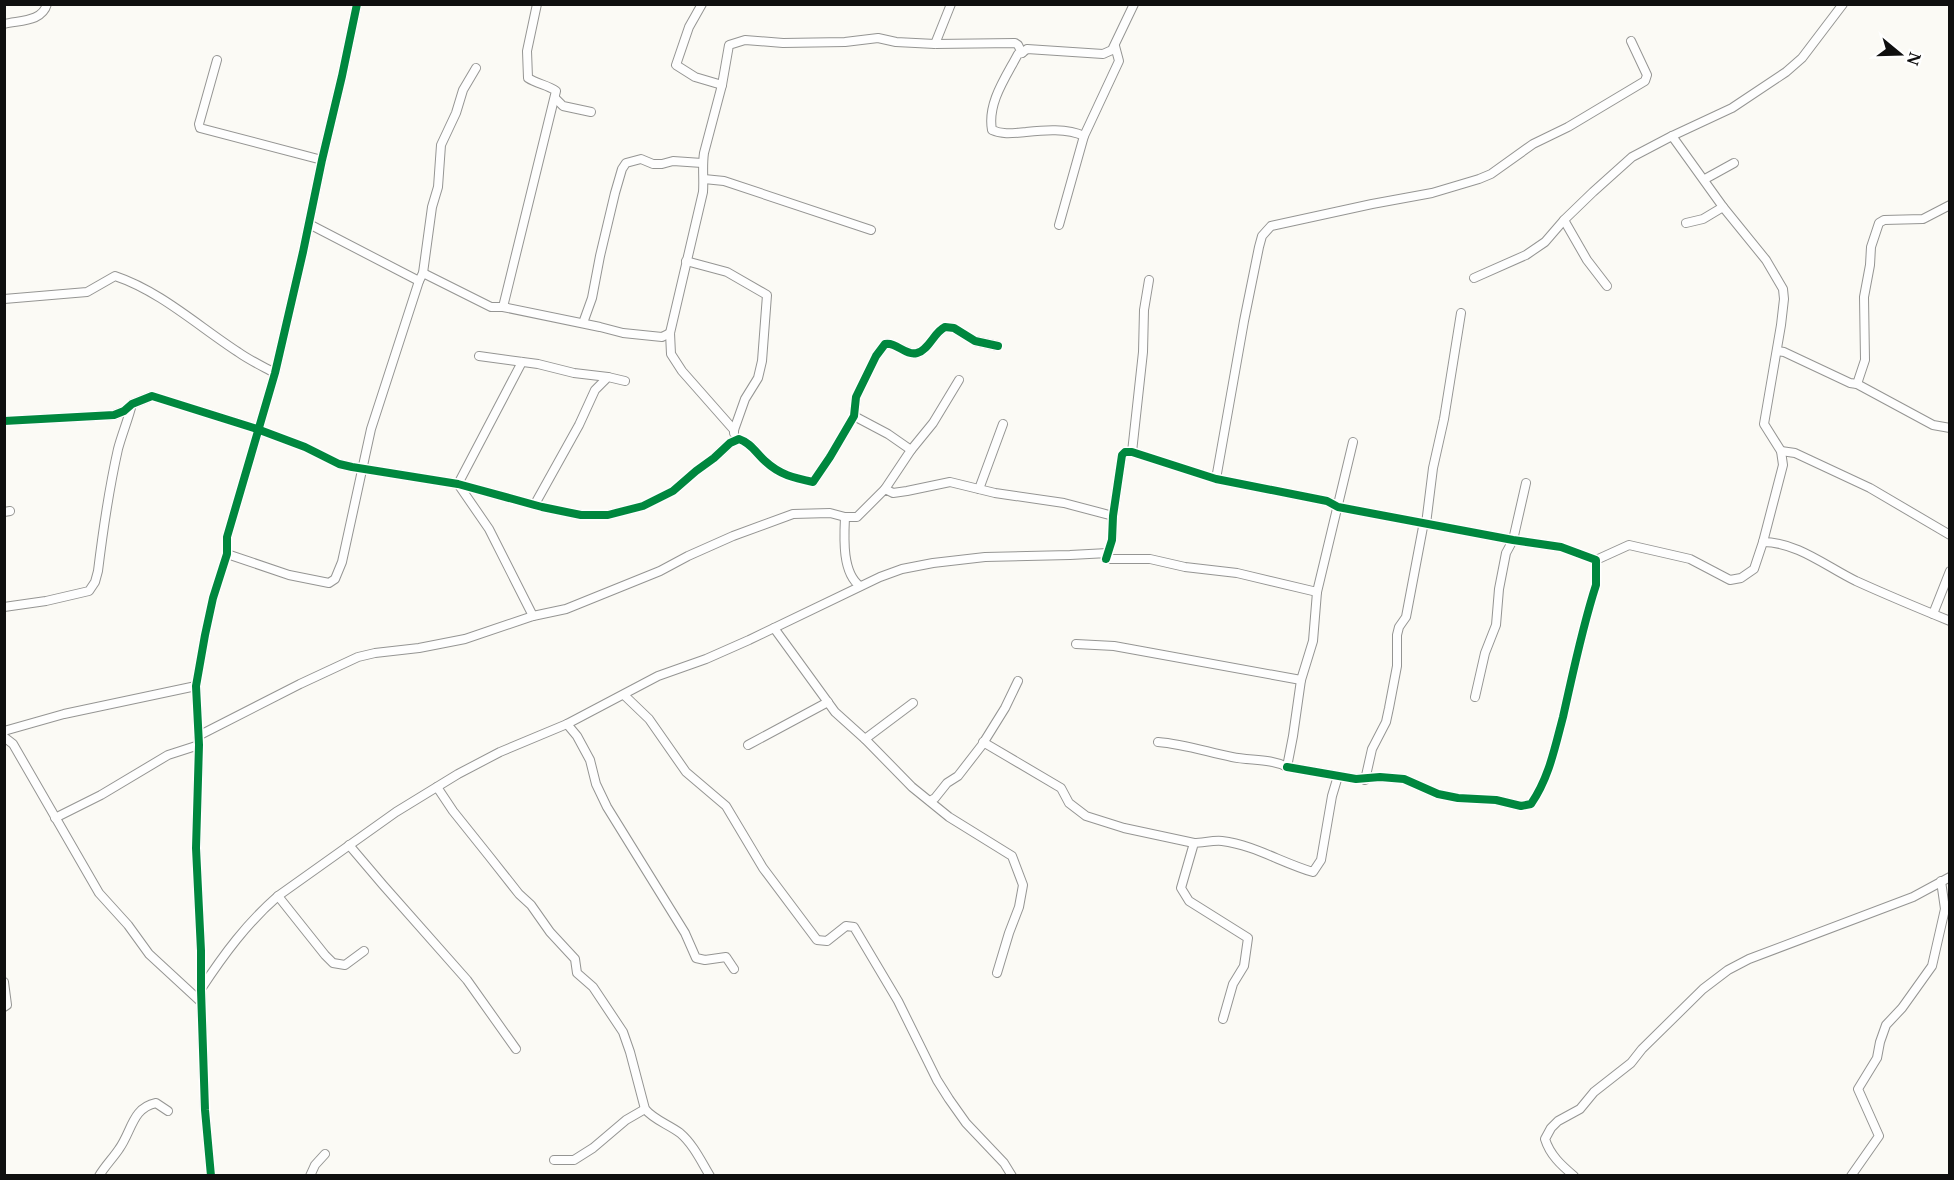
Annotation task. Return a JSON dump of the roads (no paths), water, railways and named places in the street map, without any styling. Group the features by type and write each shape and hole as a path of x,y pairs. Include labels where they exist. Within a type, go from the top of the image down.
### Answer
{"street":[{"path":"4,24 39,16 44,12 46,4"},
{"path":"211,1176 204,1110 201,951 196,848 199,745 196,686 213,598 227,554 227,537 274,373 357,4"},
{"path":"503,307 543,139 556,99 556,92 551,87 539,85 528,78 527,51 537,4"},
{"path":"702,4 688,27 676,65 695,77 722,85"},
{"path":"935,44 951,4"},
{"path":"1084,136 1071,131 999,133 992,130 990,117 1018,54 1027,49 1103,54 1115,46 1134,4"},
{"path":"1473,278 1526,255 1545,242 1564,220 1632,158 1732,108 1786,72 1802,58 1843,4"},
{"path":"734,430 682,371 671,354 670,333 697,220 704,179 702,163 722,85 729,45 744,40 783,43 845,42 878,38 896,42 935,44 1009,42 1018,45 1022,53"},
{"path":"1216,479 1248,301 1259,247 1266,230 1271,226 1432,193 1491,174 1533,144 1561,131 1645,81 1647,75 1631,41"},
{"path":"1059,225 1084,136 1119,61 1115,46"},
{"path":"217,60 198,124 200,128 322,160"},
{"path":"227,554 289,574 329,583 335,579 342,562 371,429 421,277 432,207 438,187 441,145 456,113 463,90 476,68"},
{"path":"556,99 562,106 591,112"},
{"path":"1106,559 1112,540 1113,516 1122,455 1125,452 1132,452 1216,479 1328,501 1338,507 1561,547 1592,560 1629,545 1690,559 1730,580 1741,578 1754,569 1783,465 1781,451 1764,424 1777,351 1784,299 1783,289 1766,260 1723,207 1672,136"},
{"path":"584,323 592,298 615,193 626,163 641,159 653,164 673,161 702,163"},
{"path":"1705,179 1734,163"},
{"path":"704,179 724,181 871,230"},
{"path":"1857,384 1865,360 1864,297 1871,247 1879,223 1884,220 1923,219 1950,206"},
{"path":"1686,223 1703,219 1723,207"},
{"path":"1564,220 1587,260 1608,286"},
{"path":"309,224 490,307 503,307 623,333 662,338 670,333"},
{"path":"686,261 728,272 767,295 762,361 758,378 745,399 734,430 735,440"},
{"path":"4,299 87,292 115,276 132,282 274,373"},
{"path":"1132,452 1143,352 1144,310 1149,280"},
{"path":"1365,780 1374,744 1386,722 1397,666 1399,627 1406,617 1416,556 1423,526 1426,524 1433,468 1444,419 1461,313"},
{"path":"4,421 114,415 152,396 257,429 305,447 339,464 458,484 581,515 596,516 644,506 673,491 730,443 739,439 746,442 764,461 781,474 813,482 854,416 856,397 876,356 885,344 893,344 903,350 917,353 945,327 954,328 975,341 998,346"},
{"path":"1777,351 1857,384 1933,425 1950,429"},
{"path":"479,356 626,381"},
{"path":"458,484 522,362"},
{"path":"535,504 579,425 595,390 608,377"},
{"path":"198,736 358,657 465,639 533,616 552,613 600,596 636,579 660,571 706,548 770,521 793,514 831,513 845,517 857,517 885,489 911,450 933,423 959,380"},
{"path":"4,607 46,601 89,591 95,582 114,472 132,404"},
{"path":"854,416 888,434 911,450"},
{"path":"979,489 1003,424"},
{"path":"1287,767 1301,680 1312,640 1322,563 1353,442"},
{"path":"1781,451 1795,453 1870,488 1950,535"},
{"path":"885,489 893,493 950,482 1064,503 1113,516"},
{"path":"1475,697 1485,652 1497,625 1499,589 1506,553 1513,540 1526,483"},
{"path":"458,484 489,529 533,616"},
{"path":"845,517 846,552 850,571 860,586"},
{"path":"1763,542 1793,548 1853,579 1950,621"},
{"path":"201,990 228,949 260,911 349,844 437,787 500,752 567,724 658,676 706,659 860,586 902,569 933,562 986,556 1108,553 1106,559"},
{"path":"1106,559 1150,559 1185,567 1238,573 1317,592"},
{"path":"1158,742 1197,748 1233,758 1278,762 1287,767 1338,776 1365,780 1380,777 1404,779 1438,794 1465,799 1496,800 1521,806 1531,804 1540,792 1556,747 1596,585 1596,560"},
{"path":"1933,614 1950,571"},
{"path":"774,628 835,712 912,787 949,817 1012,856 1023,885 1019,907 997,973"},
{"path":"1076,645 1114,646 1301,680"},
{"path":"930,801 957,776 983,742 1005,708 1018,681"},
{"path":"4,731 64,714 196,686"},
{"path":"624,695 649,719 686,771 726,806 763,868 817,940 827,941 846,926 854,927 898,1002 949,1099 966,1123 1004,1163 1012,1176"},
{"path":"748,746 828,702"},
{"path":"865,739 913,703"},
{"path":"567,724 577,736 590,760 596,784 607,807 685,933 696,958 705,960 726,957 734,969"},
{"path":"4,737 13,744 99,893 128,925 149,954 201,1002"},
{"path":"983,742 1061,788 1069,803 1086,816 1124,828 1194,843 1222,841 1268,854 1312,872 1321,860 1332,796 1338,776"},
{"path":"54,818 101,795 168,755 199,745"},
{"path":"437,787 453,812 519,894 531,905 550,932 575,959 577,973 593,987 623,1032 645,1109 650,1115 680,1133 693,1147 710,1176"},
{"path":"1194,843 1180,888 1189,901 1248,938 1244,966 1233,984 1223,1019"},
{"path":"349,844 467,980 516,1049"},
{"path":"1574,1176 1547,1147 1545,1139 1551,1128 1580,1108 1594,1092 1631,1064 1642,1049 1711,983 1728,970 1749,959 1913,897 1950,877"},
{"path":"1851,1176 1879,1136 1858,1089 1878,1058 1880,1042 1886,1025 1902,1008 1932,966 1945,909 1941,881"},
{"path":"278,896 333,963 345,965 364,951"},
{"path":"4,982 7,1005 4,1007"},
{"path":"99,1176 120,1147 135,1117 146,1105 156,1103 168,1111"},
{"path":"554,1160 574,1160 593,1148 626,1120 645,1109"},
{"path":"310,1176 315,1165 325,1154"}]}
